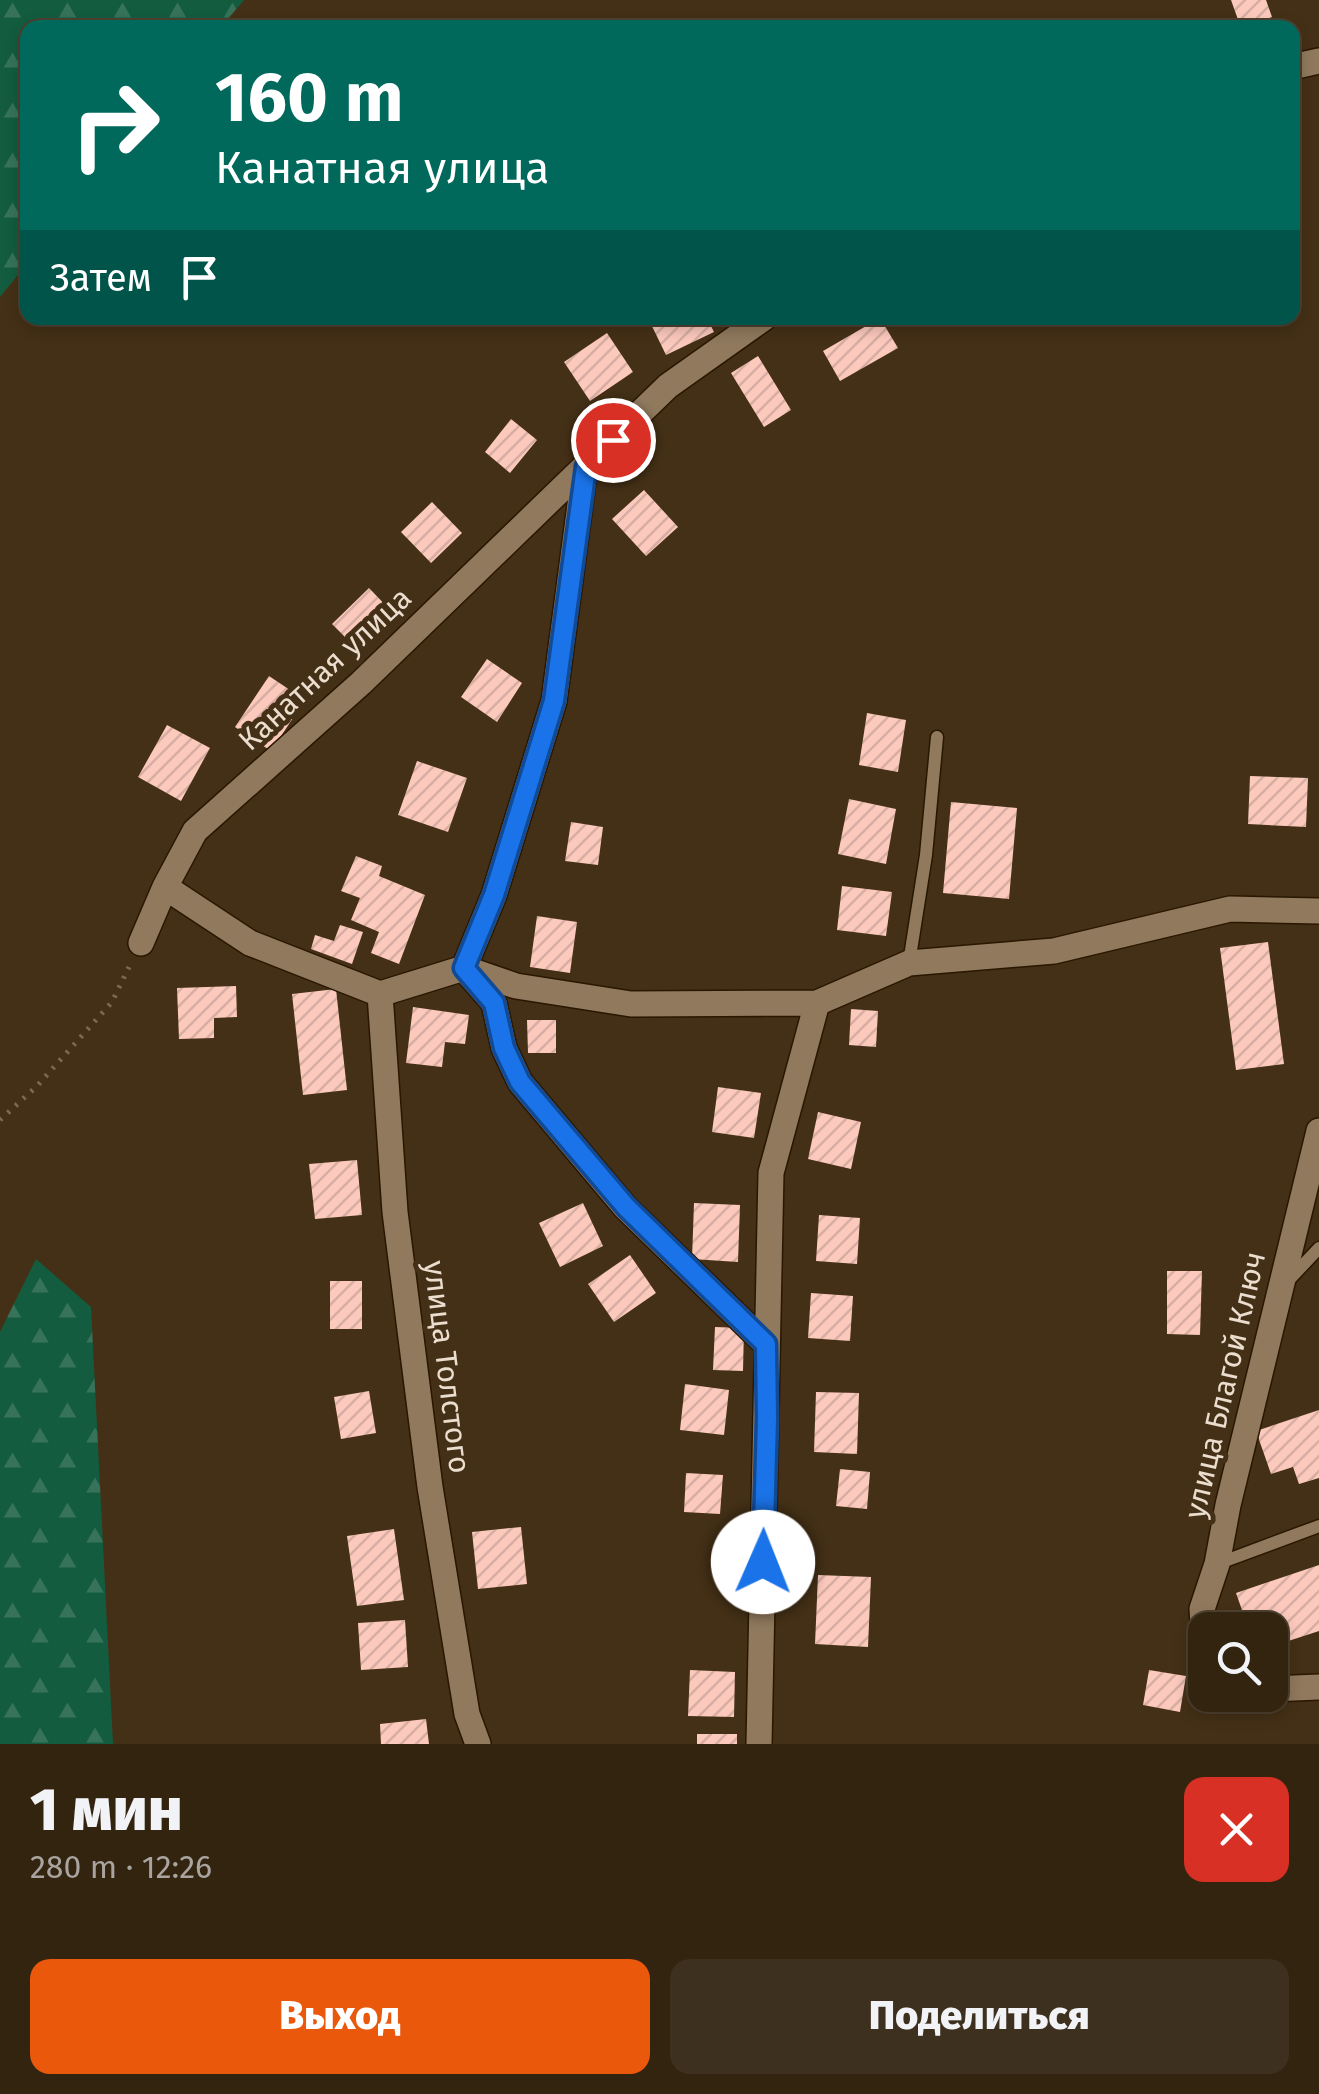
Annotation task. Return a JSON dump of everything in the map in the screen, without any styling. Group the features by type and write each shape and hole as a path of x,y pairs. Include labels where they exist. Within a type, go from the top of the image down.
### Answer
{"street":[{"name":"Канатная улица","path":"141,943 165,887 196,831 361,683 668,386 754,325"},
{"path":"464,968 494,895 554,701 586,467"},
{"path":"165,887 250,943 380,994 464,968 516,986 630,1004 817,1003 910,963 1054,951 1230,909 1319,911"},
{"path":"464,968 494,1003 504,1048 520,1082 626,1207 766,1344"},
{"name":"улица Толстого","path":"380,994 395,1212 427,1468 467,1714 478,1744"},
{"path":"759,1744 771,1172 817,1003"},
{"name":"улица Благой Ключ","path":"1202,1612 1217,1564 1319,1131"},
{"path":"1288,1688 1319,1686"}],"lane":[{"path":"910,963 926,855 937,737"},
{"path":"1282,1287 1319,1248"},
{"path":"1217,1564 1319,1526"}],"path":[{"path":"0,1120 37,1086 112,1002 141,943"}],"green space":[{"path":"0,0 244,0 227,20 20,20 20,273 0,297"},
{"path":"36,1259 91,1307 113,1744 0,1744 0,1332"}],"building":[{"path":"1231,0 1266,0 1272,17 1238,20"},
{"path":"651,325 710,325 714,332 666,355"},
{"path":"868,325 884,325 898,348 840,381 823,351"},
{"path":"607,333 633,372 590,401 564,362"},
{"path":"758,356 791,410 764,427 731,373"},
{"path":"511,419 537,440 510,473 485,452"},
{"path":"644,490 678,527 646,556 612,519"},
{"path":"432,502 462,533 431,563 401,532"},
{"path":"369,588 395,615 359,651 332,624"},
{"path":"487,659 522,683 497,722 461,697"},
{"path":"269,676 305,700 271,751 235,727"},
{"path":"867,713 906,720 898,772 859,765"},
{"path":"167,725 210,748 181,801 138,777"},
{"path":"417,761 467,778 448,832 398,815"},
{"path":"1250,776 1308,778 1306,827 1248,824"},
{"path":"849,799 896,809 886,864 838,854"},
{"path":"951,802 1017,808 1009,899 943,893"},
{"path":"571,822 603,827 598,865 565,861"},
{"path":"356,856 382,866 379,876 425,895 399,964 371,953 379,932 351,920 360,898 341,891"},
{"path":"842,886 892,892 886,936 837,930"},
{"path":"537,916 577,922 570,973 530,967"},
{"path":"340,925 363,932 352,964 311,949 315,935 334,941"},
{"path":"1268,942 1284,1064 1236,1070 1220,948"},
{"path":"236,986 237,1017 214,1018 214,1038 179,1039 177,988"},
{"path":"336,989 347,1090 303,1095 292,994"},
{"path":"413,1007 469,1015 465,1044 445,1042 442,1067 406,1063"},
{"path":"851,1009 878,1011 876,1047 849,1045"},
{"path":"527,1020 556,1020 556,1053 528,1053"},
{"path":"718,1087 761,1093 754,1138 712,1132"},
{"path":"818,1112 861,1122 851,1169 808,1159"},
{"path":"357,1160 362,1215 315,1219 309,1164"},
{"path":"583,1203 603,1246 560,1267 539,1223"},
{"path":"694,1203 740,1205 738,1262 692,1259"},
{"path":"819,1215 860,1218 857,1264 816,1261"},
{"path":"630,1255 656,1293 614,1322 588,1284"},
{"path":"1167,1271 1202,1271 1200,1335 1167,1334"},
{"path":"330,1281 362,1281 362,1329 330,1329"},
{"path":"811,1293 853,1296 850,1341 808,1338"},
{"path":"715,1327 744,1328 743,1371 713,1370"},
{"path":"685,1384 729,1390 724,1435 680,1430"},
{"path":"369,1391 376,1433 341,1439 334,1397"},
{"path":"816,1392 859,1393 857,1454 814,1452"},
{"path":"1319,1410 1319,1478 1299,1484 1293,1467 1271,1474 1256,1431"},
{"path":"840,1469 870,1472 867,1509 836,1506"},
{"path":"686,1473 723,1475 720,1514 684,1512"},
{"path":"521,1527 527,1584 478,1589 472,1532"},
{"path":"394,1529 404,1600 357,1606 347,1536"},
{"path":"1319,1565 1319,1631 1288,1641 1288,1612 1243,1612 1236,1593"},
{"path":"818,1575 871,1577 868,1647 815,1644"},
{"path":"405,1620 408,1667 361,1670 358,1623"},
{"path":"690,1670 735,1672 734,1717 688,1716"},
{"path":"1149,1670 1186,1676 1180,1712 1143,1705"},
{"path":"426,1719 429,1744 381,1744 380,1724"},
{"path":"697,1734 737,1734 737,1744 697,1744"}],"route":[{"path":"613,440 586,467 554,701 494,895 464,968 494,1003 504,1048 520,1082 626,1207 766,1344 763,1562"}]}
